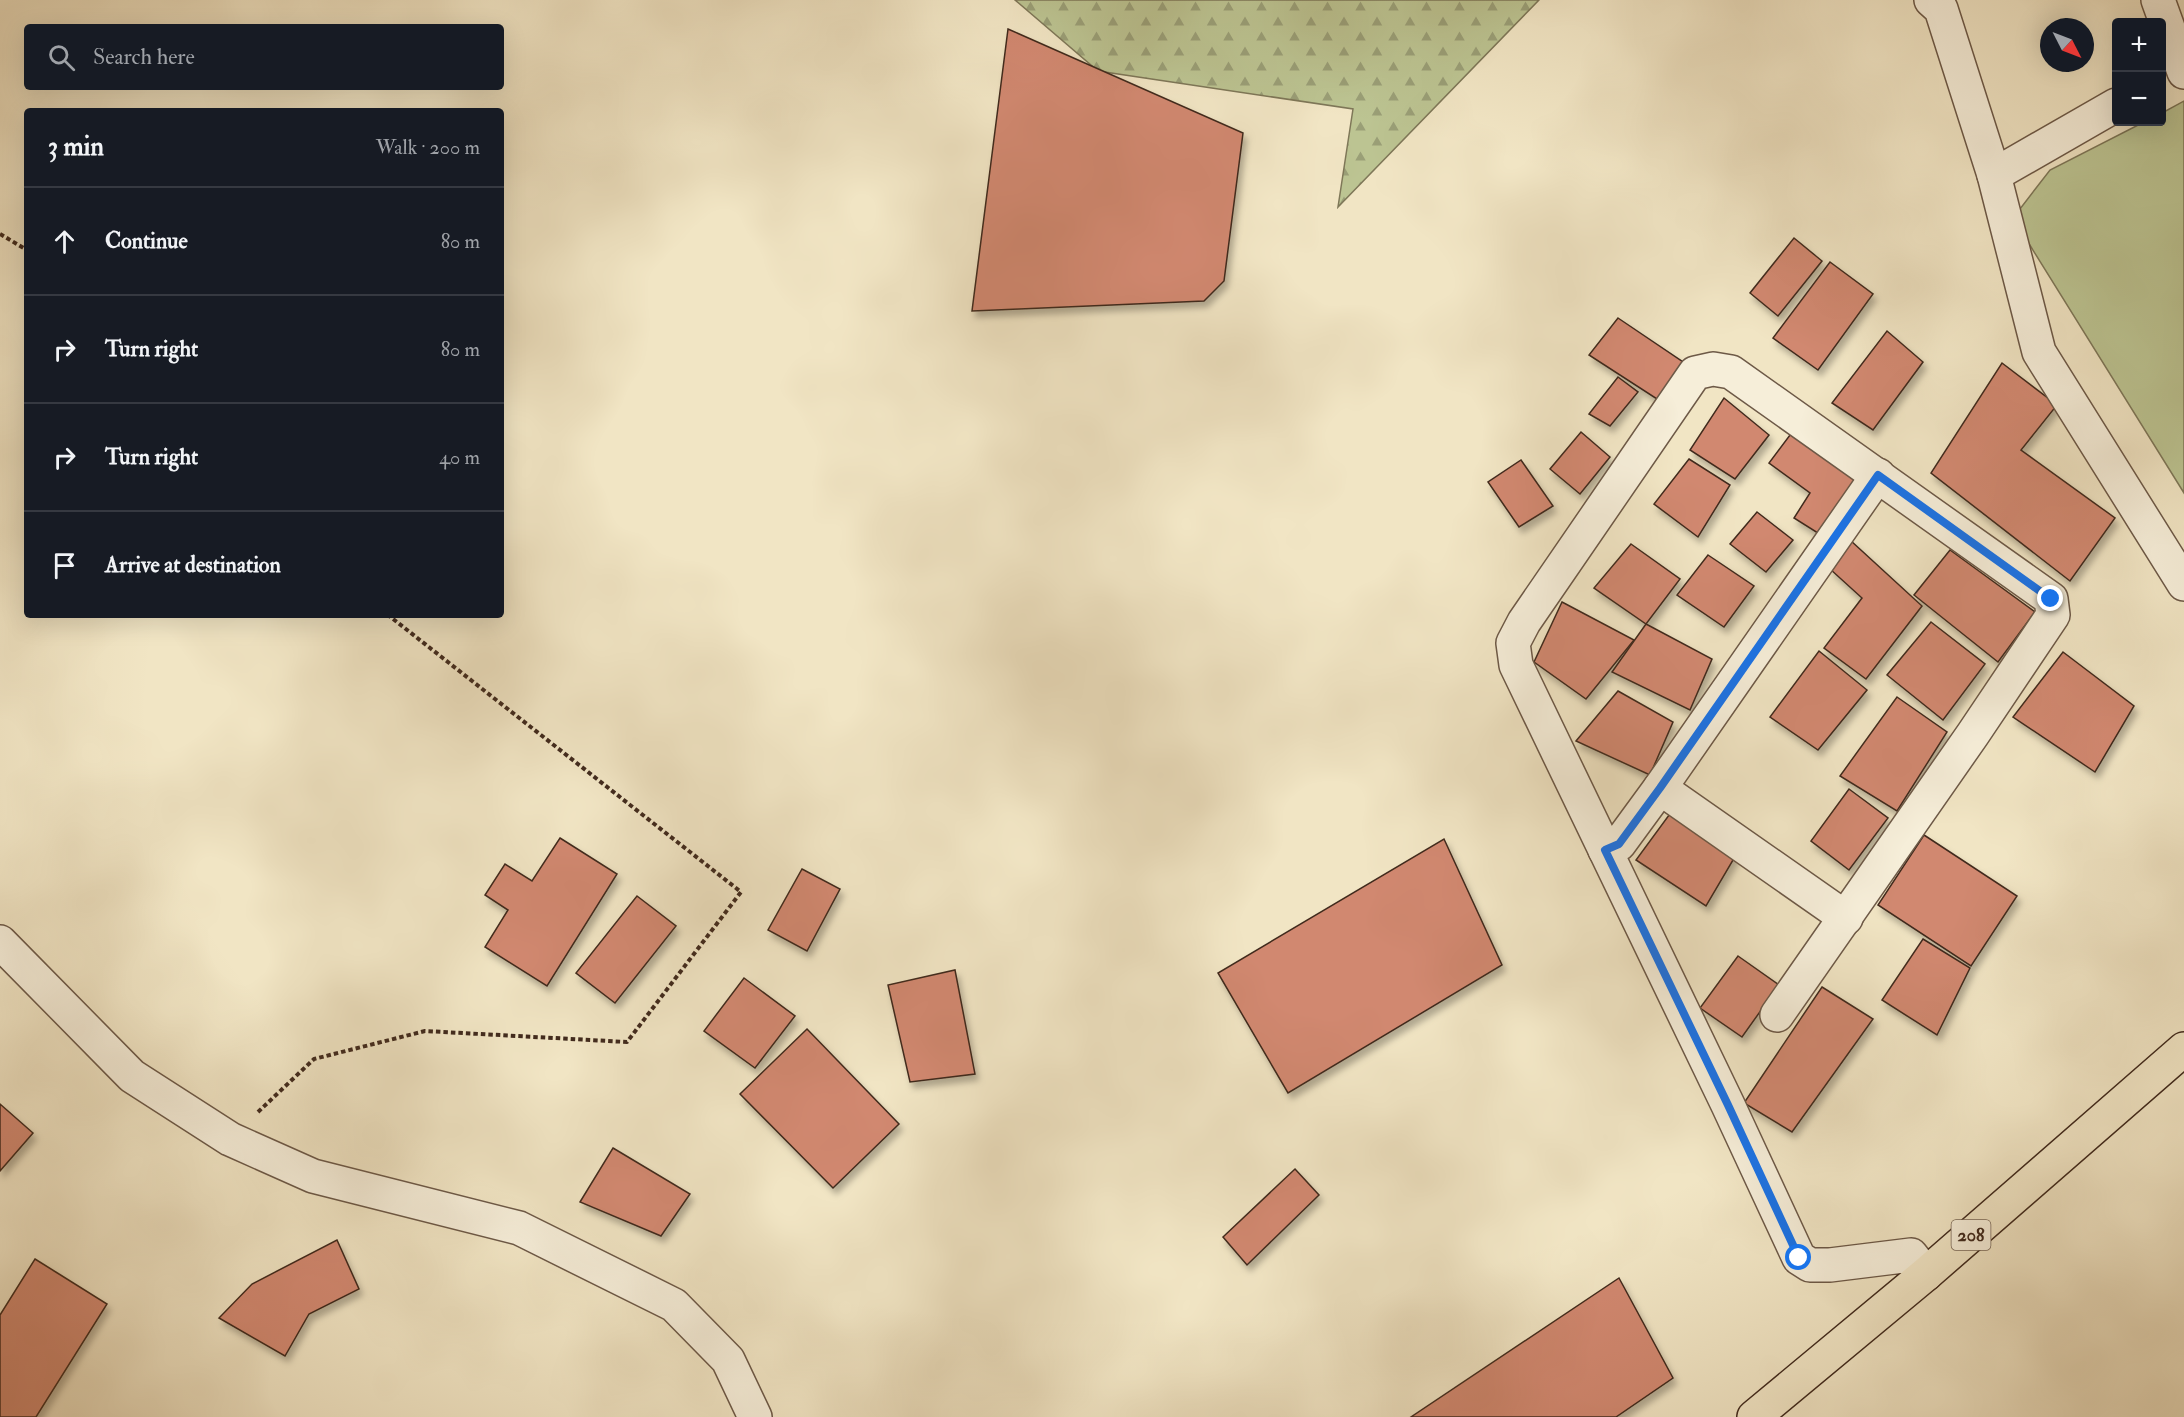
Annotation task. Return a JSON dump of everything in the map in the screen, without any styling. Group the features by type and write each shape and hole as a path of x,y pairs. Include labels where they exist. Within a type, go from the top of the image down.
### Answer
{"highway":[{"name":"208","path":"1755,1417 1926,1274 2184,1050"}],"street":[{"path":"1931,0 1941,9 1994,175 2039,352 2184,584"},
{"path":"2158,0 2184,72 2166,81"},
{"path":"1994,175 2112,107"},
{"path":"1777,1015 2054,615 2051,599 1731,372 1713,369 1695,373 1524,622 1513,643 1516,665 1728,1105 1799,1258 1809,1265 1830,1265 1911,1255 1926,1274"},
{"path":"1605,850 1619,844 1660,788 1878,475"},
{"path":"1660,788 1846,918"},
{"path":"0,942 132,1076 230,1139 313,1176 519,1228 674,1305 728,1360 755,1417"}],"path":[{"path":"0,234 24,248"},
{"path":"230,1139 314,1059 425,1031 627,1042 741,892 392,618"}],"green space":[{"path":"1015,0 1539,0 1338,207 1353,109 1098,71"},
{"path":"2184,101 2184,493 2013,218 2050,170 2136,126 2166,126 2166,111"}],"building":[{"path":"1008,29 1243,133 1224,281 1204,301 972,311"},
{"path":"1794,238 1822,261 1778,316 1750,293"},
{"path":"1830,262 1873,294 1818,370 1773,338"},
{"path":"1618,318 1686,364 1657,399 1589,355"},
{"path":"1887,331 1923,362 1873,430 1832,403"},
{"path":"2002,363 2057,405 2021,450 2115,518 2070,581 1931,473"},
{"path":"1618,377 1638,392 1610,426 1589,414"},
{"path":"1724,398 1769,435 1735,479 1690,450"},
{"path":"1796,427 1865,476 1821,535 1794,518 1810,493 1769,463"},
{"path":"1581,432 1610,457 1580,494 1550,469"},
{"path":"1689,459 1730,485 1698,537 1654,504"},
{"path":"1521,460 1553,506 1519,527 1488,482"},
{"path":"1757,512 1793,540 1766,572 1730,544"},
{"path":"1850,540 1922,606 1866,679 1824,648 1862,598 1830,569"},
{"path":"1631,544 1680,579 1646,624 1594,588"},
{"path":"1950,550 2035,612 1998,662 1914,595"},
{"path":"1708,555 1754,586 1724,627 1677,595"},
{"path":"1562,602 1634,640 1586,699 1534,662"},
{"path":"1931,622 1985,664 1943,720 1887,675"},
{"path":"1646,624 1712,659 1690,710 1612,672"},
{"path":"1819,651 1867,690 1818,750 1770,717"},
{"path":"2063,652 2134,706 2095,772 2013,717"},
{"path":"1618,691 1673,722 1650,775 1576,741"},
{"path":"1897,697 1947,732 1897,811 1840,776"},
{"path":"1849,789 1888,818 1849,870 1811,841"},
{"path":"1672,811 1736,855 1706,906 1636,860"},
{"path":"1924,835 2017,896 1971,966 1878,905"},
{"path":"560,838 617,874 547,986 485,947 508,910 485,895 505,864 532,881"},
{"path":"1444,839 1502,965 1288,1093 1218,973"},
{"path":"802,869 840,889 807,951 768,930"},
{"path":"637,896 676,926 615,1003 576,973"},
{"path":"1923,939 1970,968 1937,1035 1882,1000"},
{"path":"1738,956 1779,985 1742,1037 1700,1008"},
{"path":"955,970 975,1074 910,1082 888,985"},
{"path":"744,978 795,1016 755,1068 704,1031"},
{"path":"1822,987 1873,1019 1792,1132 1744,1103"},
{"path":"807,1029 899,1124 833,1188 740,1094"},
{"path":"0,1104 33,1133 0,1171"},
{"path":"613,1148 690,1194 661,1236 580,1202"},
{"path":"1295,1169 1319,1195 1247,1265 1223,1237"},
{"path":"337,1240 359,1289 309,1314 285,1356 219,1318 252,1284"},
{"path":"35,1259 107,1304 36,1417 0,1417 0,1315"},
{"path":"1619,1278 1673,1378 1616,1417 1411,1417"}],"route":[{"path":"1799,1258 1605,850 1619,844 1660,788 1878,475 2051,599"}]}
